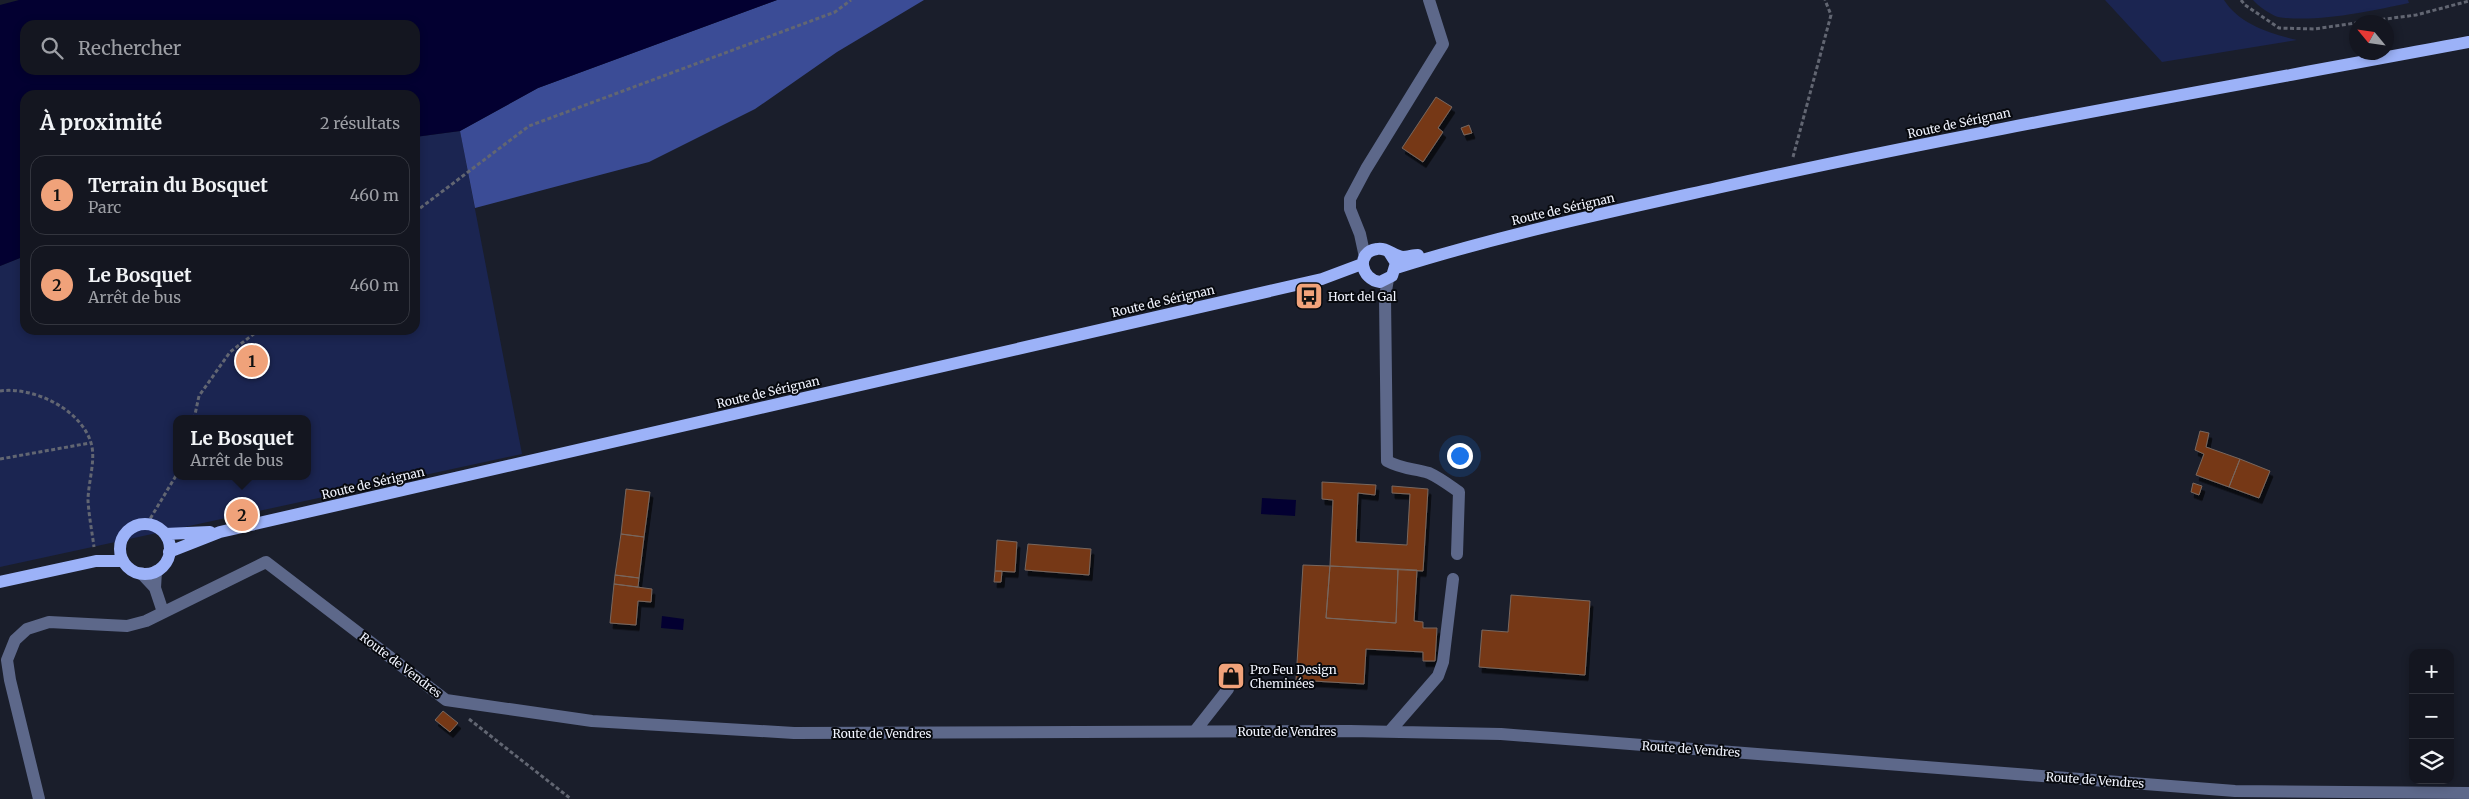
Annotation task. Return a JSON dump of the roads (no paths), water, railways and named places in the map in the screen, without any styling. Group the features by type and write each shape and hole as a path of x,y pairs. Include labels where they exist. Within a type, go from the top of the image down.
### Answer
{"main road":[{"name":"Route de Sérignan","path":"1396,268 1458,249 1790,172 2023,123 2469,42"},
{"name":"Route de Sérignan","path":"1383,250 1402,257 1458,249"},
{"path":"1383,250 1395,259 1396,268 1371,272 1383,250"},
{"name":"Route de Sérignan","path":"169,552 220,532 1322,279 1371,272"},
{"path":"147,524 160,528 165,534 170,546 169,552 162,566 156,571 141,573 134,571 123,561 120,546 121,539 132,527 147,524"},
{"name":"Route de Sérignan","path":"165,534 220,532"},
{"path":"96,561 120,546"},
{"path":"0,582 96,561 123,561"}],"street":[{"path":"1429,0 1443,44 1350,199 1350,209 1360,234 1371,272 1385,297 1387,461 1401,468 1427,473 1459,492 1457,554"},
{"path":"1360,234 1383,250"},
{"name":"Route de Vendres","path":"163,612 266,562 446,700 592,721 794,733 1390,731 1501,734 2234,791 2469,793"},
{"path":"39,799 10,680 7,660 15,640 27,629 49,622 127,626 146,622 163,612 155,588 156,571"},
{"path":"141,573 155,588"},
{"path":"1390,731 1438,676 1443,662 1453,579"},
{"path":"1195,731 1228,689"}],"place":[{"name":"Hort del Gal","path":"1309,296"},
{"name":"Terrain du Bosquet","path":"252,361"},
{"name":"Le Bosquet","path":"242,515"},
{"name":"Pro Feu Design Cheminées","path":"1231,676"}]}
